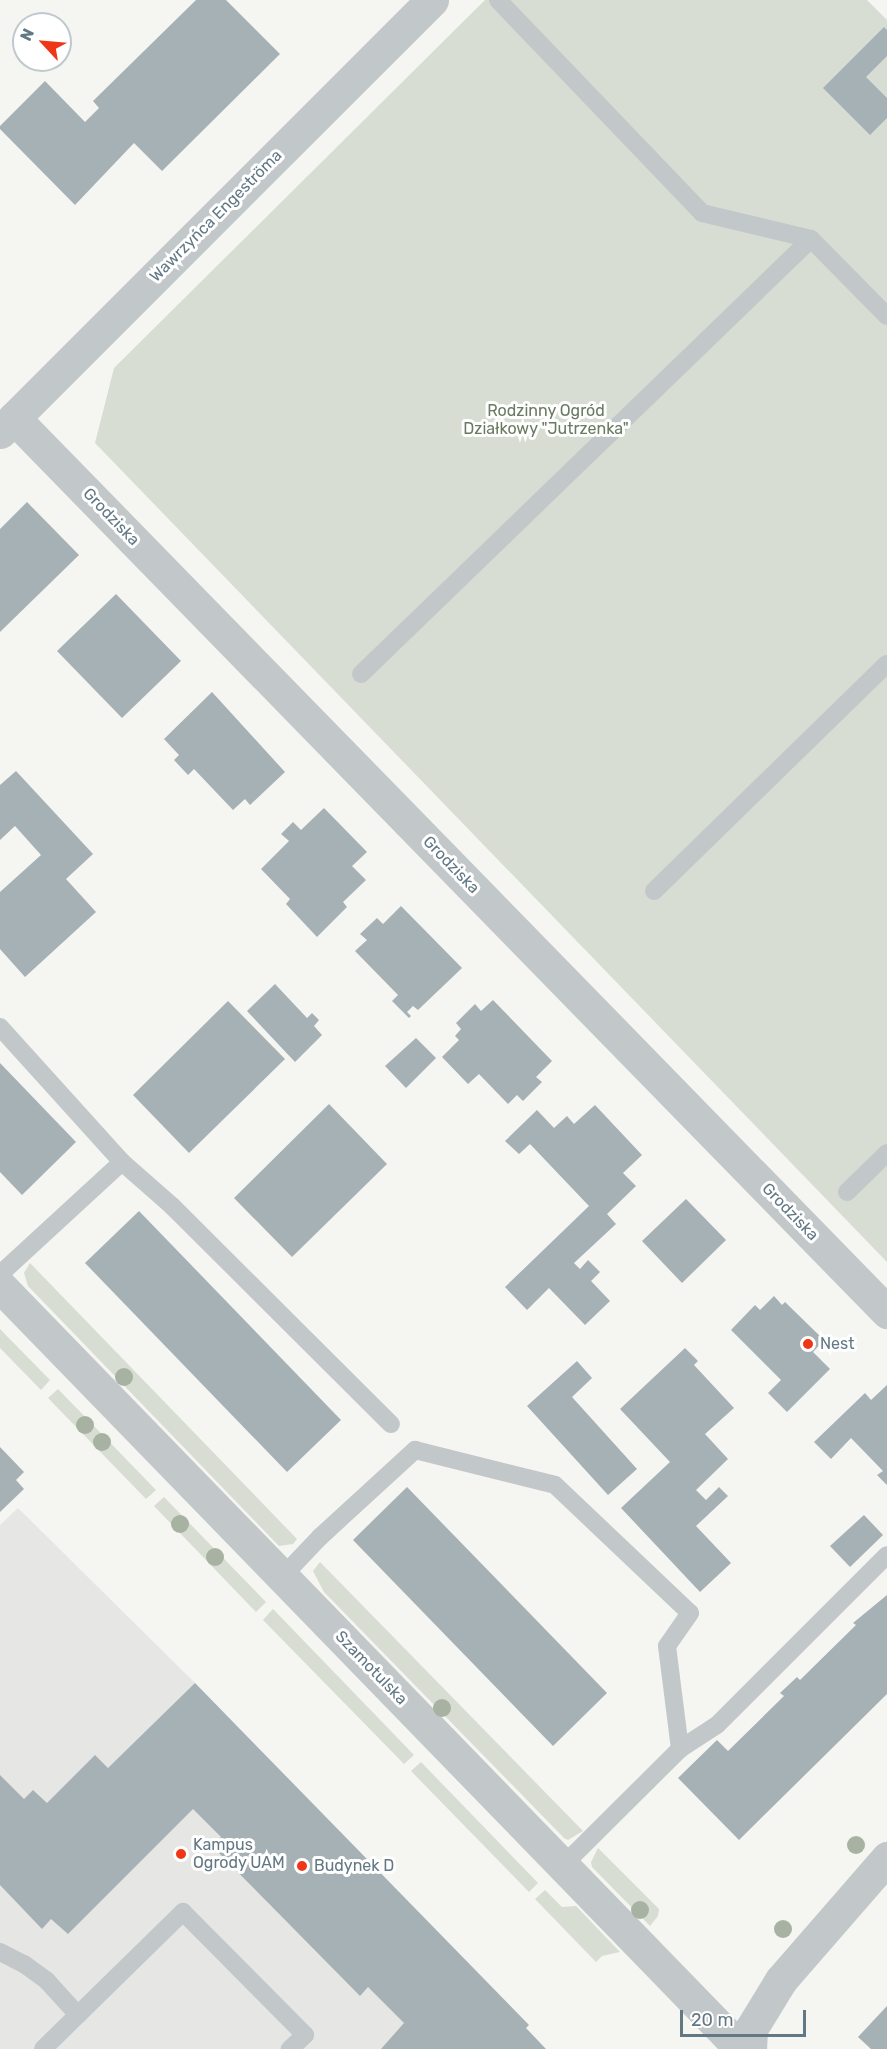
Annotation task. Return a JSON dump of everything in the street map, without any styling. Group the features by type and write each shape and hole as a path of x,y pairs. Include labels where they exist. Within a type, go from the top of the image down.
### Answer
{"street":[{"name":"Wawrzyńca Engeströma","path":"7,425 432,0"},
{"name":"Grodziska","path":"7,425 887,1312"},
{"name":"Szamotulska","path":"0,1286 741,2049"},
{"path":"750,2049 751,2029 781,1980 887,1858"}],"lane":[{"path":"498,0 702,213 812,239 887,316"},
{"path":"360,674 812,239"},
{"path":"654,891 887,664"},
{"path":"0,1027 122,1162 172,1206 391,1424"},
{"path":"848,1192 887,1153"},
{"path":"0,1274 122,1162"},
{"path":"282,1576 320,1537 415,1450 555,1485 690,1613 667,1647 680,1749"},
{"path":"563,1865 680,1749 717,1725 887,1556"},
{"path":"43,2049 183,1912 304,2035 290,2049"},
{"path":"0,1952 24,1964 47,1981 78,2015"}],"shaded area":[{"name":"Kampus Ogrody UAM","path":"18,1508 195,1683 545,2049 0,2049 0,1525"}],"green space":[{"name":"Rodzinny Ogród Działkowy \"Jutrzenka\"","path":"485,0 867,0 887,20 887,1262 95,443 114,368"},
{"path":"30,1263 297,1539 293,1544 279,1546 28,1286 24,1273"},
{"path":"0,1329 50,1380 41,1390 0,1348"},
{"path":"58,1389 156,1490 146,1499 48,1398"},
{"path":"164,1497 266,1602 256,1612 154,1506"},
{"path":"320,1562 583,1831 568,1840 564,1838 324,1592 313,1571"},
{"path":"273,1609 414,1755 404,1764 263,1620"},
{"path":"421,1762 538,1883 529,1892 411,1771"},
{"path":"598,1848 659,1909 658,1916 650,1926 592,1867 591,1862"},
{"path":"545,1890 562,1907 576,1906 620,1952 602,1956 596,1962 535,1899"}],"building":[{"path":"196,0 226,0 280,54 162,171 134,143 75,205 0,129 0,126 45,81 85,122 99,108 93,101"},
{"path":"884,27 887,30 887,56 866,77 887,98 887,118 870,135 823,88"},
{"path":"27,502 79,555 0,632 0,529"},
{"path":"116,594 181,661 122,718 57,651"},
{"path":"212,692 285,772 250,805 245,799 233,810 194,769 188,775 174,760 179,755 164,739"},
{"path":"16,771 93,854 66,879 96,912 25,977 0,949 0,892 41,855 15,826 0,840 0,785"},
{"path":"324,808 367,852 352,866 366,880 343,902 347,907 317,937 286,904 290,899 261,869 289,841 281,834 293,822 301,830"},
{"path":"401,906 462,968 418,1010 413,1006 407,1012 411,1016 409,1018 392,1001 398,995 355,951 367,940 360,934 377,918 383,924"},
{"path":"275,984 307,1018 312,1013 319,1020 314,1026 322,1035 295,1062 247,1011"},
{"path":"493,1000 552,1061 536,1077 542,1082 523,1101 517,1095 508,1104 479,1074 468,1084 442,1057 459,1040 455,1036 461,1029 456,1023 475,1004 481,1011"},
{"path":"228,1001 285,1059 189,1153 133,1095"},
{"path":"416,1038 436,1058 406,1088 385,1066"},
{"path":"0,1063 76,1142 22,1195 0,1172"},
{"path":"329,1104 387,1164 292,1257 234,1198"},
{"path":"595,1105 642,1155 623,1173 636,1186 607,1214 616,1224 574,1263 580,1269 588,1260 600,1272 591,1281 610,1301 585,1325 549,1288 527,1310 505,1287 589,1206 530,1144 519,1154 505,1141 537,1110 554,1128 567,1116 574,1124"},
{"path":"686,1199 726,1240 682,1283 642,1241"},
{"path":"139,1211 341,1420 287,1472 85,1263"},
{"path":"774,1296 782,1305 785,1302 824,1340 813,1352 830,1369 787,1412 768,1393 781,1380 731,1330 755,1305 760,1310"},
{"path":"685,1348 698,1361 694,1365 734,1408 705,1434 728,1459 696,1490 706,1500 719,1487 728,1496 696,1526 731,1563 700,1592 621,1508 670,1462 620,1409"},
{"path":"577,1361 592,1378 572,1397 637,1469 608,1495 527,1406"},
{"path":"887,1385 887,1485 877,1475 883,1471 851,1438 831,1459 814,1442 865,1393 871,1400"},
{"path":"0,1447 24,1472 16,1480 24,1489 0,1512"},
{"path":"407,1487 607,1693 553,1746 353,1540"},
{"path":"864,1515 883,1535 850,1567 830,1546"},
{"path":"887,1595 887,1694 739,1840 678,1778 717,1740 728,1751 784,1696 780,1693 797,1677 800,1680 856,1625 853,1623"},
{"name":"Budynek D","path":"195,1683 529,2025 526,2028 546,2049 381,2049 404,2023 368,1987 360,1996 212,1846 221,1837 193,1809 68,1934 51,1919 42,1929 0,1885 0,1775 24,1799 33,1790 47,1803 95,1755 108,1768"},
{"path":"887,2006 887,2049 871,2049 858,2037"}],"place":[{"name":"Nest","path":"808,1344"},
{"name":"Kampus Ogrody UAM","path":"181,1854"},
{"name":"Budynek D","path":"302,1866"}]}
